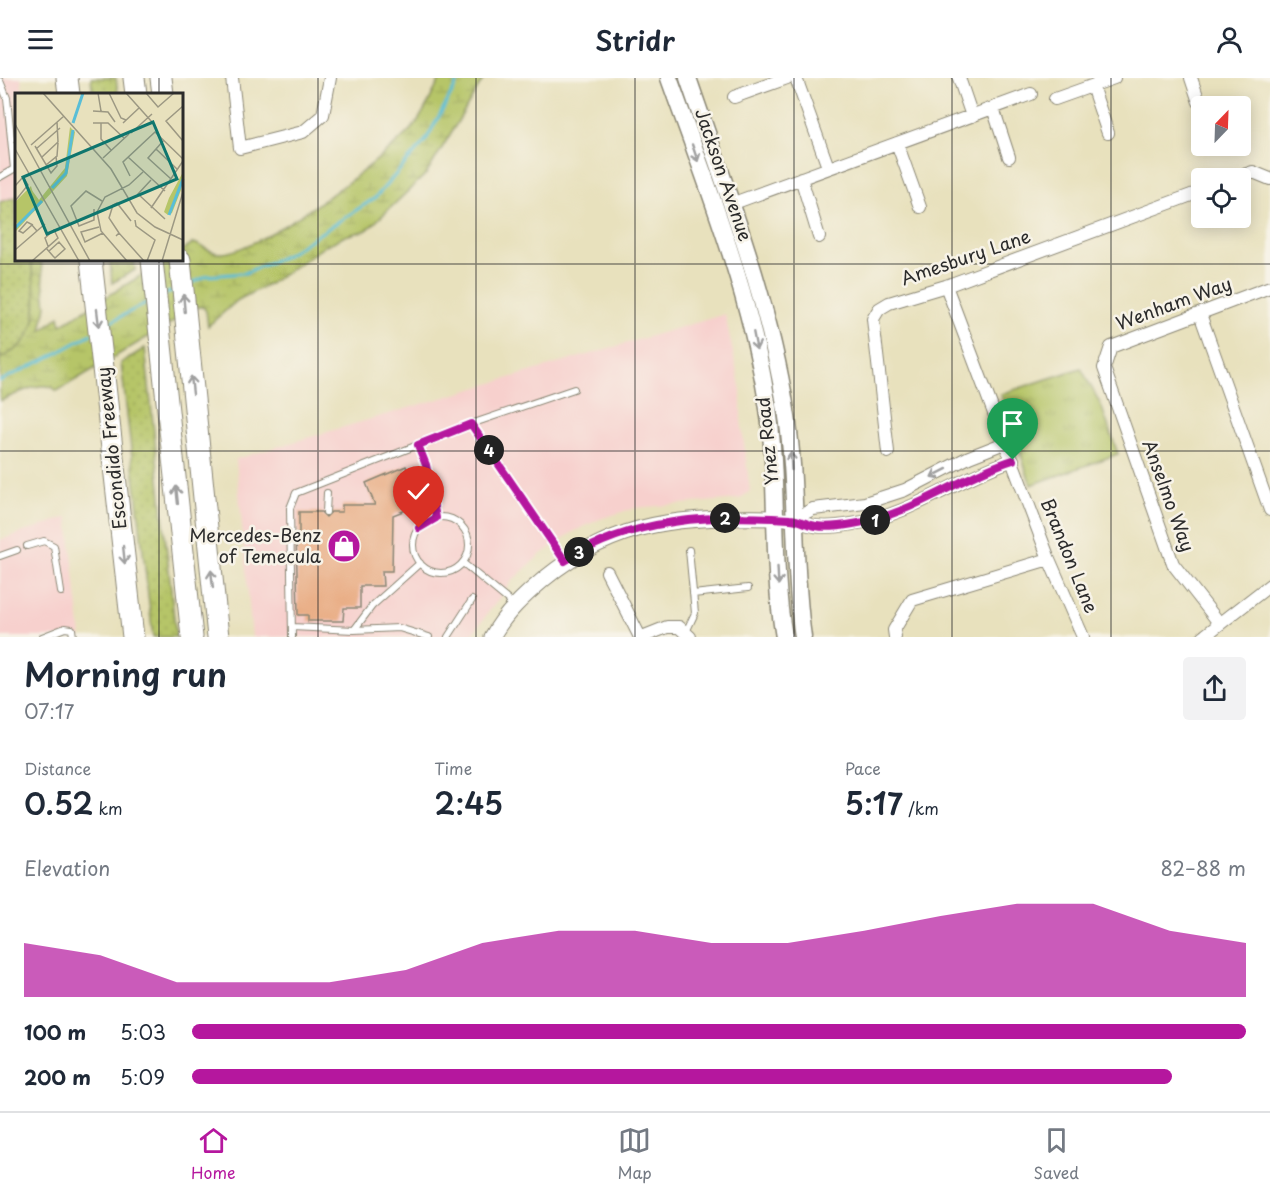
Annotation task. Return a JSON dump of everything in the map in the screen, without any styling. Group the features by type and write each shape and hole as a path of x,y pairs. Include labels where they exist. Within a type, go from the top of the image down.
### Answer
{"highway":[{"path":"67,78 69,93"},
{"path":"74,78 76,93"},
{"path":"134,78 136,93"},
{"path":"161,78 163,93"},
{"name":"Escondido Freeway","path":"91,261 133,637"},
{"path":"152,261 192,637"},
{"path":"180,261 218,637"}],"main road":[{"name":"Jackson Avenue","path":"669,78 685,124 749,282"},
{"name":"Jackson Avenue","path":"688,78 731,204 749,282"},
{"path":"685,124 702,118"},
{"name":"Ynez Road","path":"749,282 753,329 767,398 784,637"},
{"name":"Ynez Road","path":"749,282 774,341 786,409 803,637"}],"street":[{"path":"232,78 240,148 303,132 323,115 330,78"},
{"path":"734,97 787,78"},
{"path":"796,78 828,167"},
{"path":"959,78 972,116"},
{"path":"1054,99 1114,78"},
{"path":"1191,78 1197,96"},
{"path":"1098,82 1108,133"},
{"path":"731,204 1031,94"},
{"path":"993,108 1009,157"},
{"path":"897,143 920,207"},
{"path":"1251,173 1270,179"},
{"path":"801,178 819,237"},
{"name":"Amesbury Lane","path":"888,452 873,319 879,309 889,303 946,286 1191,195"},
{"name":"Brandon Lane","path":"946,286 1007,442 1049,559 1083,637"},
{"name":"Wenham Way","path":"1104,368 1111,347 1270,288"},
{"path":"1200,314 1270,510"},
{"name":"Anselmo Way","path":"1104,368 1173,564 1220,624"},
{"path":"794,519 813,509 865,503 905,490 1007,442"},
{"path":"492,637 514,605 565,561 585,548 615,535 695,519 775,518 794,519 816,526 851,525 891,516 963,480 1013,460"},
{"path":"894,637 894,630 912,600 1049,559"},
{"path":"608,572 641,637 667,627 679,627 688,634"},
{"path":"1203,637 1270,585"}],"lane":[{"path":"0,81 7,98 14,169 0,177"},
{"path":"292,637 290,508 296,493 471,424 574,389"},
{"path":"471,424 565,561"},
{"path":"418,445 426,465 436,518"},
{"path":"326,512 327,493"},
{"path":"436,518 453,519 466,531 470,547 463,563 450,572 442,573 434,572 420,563 413,545 415,536 427,521 436,518"},
{"path":"27,546 44,541 54,546 61,592"},
{"path":"688,549 695,614 688,634"},
{"path":"0,556 16,550"},
{"path":"354,630 372,606 420,563"},
{"path":"463,563 514,605"},
{"path":"693,594 748,588"},
{"path":"448,637 472,600"},
{"path":"292,627 325,625 354,630 399,628 429,637"},
{"path":"42,637 65,628 72,629 73,637"}],"shaded area":[{"path":"0,78 21,78 23,93 15,93 15,197 0,202"},
{"path":"725,314 741,391 741,419 750,491 740,499 635,508 600,519 573,532 541,554 512,581 470,637 252,637 236,459"},
{"path":"68,517 81,637 0,637 0,540"}],"green space":[{"path":"91,78 116,78 118,93 93,93"},
{"path":"441,78 484,78 427,173 367,230 345,236 325,246 269,284 238,300 208,326 206,311 203,307 198,307 57,391 51,387 37,386 0,401 0,358 15,350 25,340 35,317 36,304 31,261 41,261 46,306 41,331 59,316 61,325 164,261 183,261 183,249 193,243 210,251 222,253 241,248 265,236 325,199 355,177 403,137 423,112"},
{"path":"15,197 15,261 31,261 36,304 35,317 25,340 15,350 0,358 0,202"},
{"path":"110,261 134,261 135,270 112,283"},
{"path":"145,348 176,637 153,637 121,363"},
{"path":"1081,368 1101,405 1118,454 1031,485 1001,394"}],"building":[{"name":"Mercedes-Benz of Temecula","path":"406,466 421,504 393,515 392,571 382,571 383,586 360,586 360,608 344,608 343,621 308,621 308,615 298,615 296,533 299,533 299,512 321,512 326,517 331,512 342,512 342,505 375,505 366,483"}],"waterway":[{"path":"190,284 207,276 245,273 285,256 375,198 426,140 460,78"},
{"path":"163,295 176,290"},
{"path":"107,324 148,302"},
{"path":"0,381 91,334"}],"place":[{"name":"Mercedes-Benz of Temecula","path":"344,546"}],"route":[{"path":"419,528 427,521 436,518 426,465 418,445 471,424 565,561 585,548 615,535 695,519 794,519 816,526 851,525 891,516 936,496 963,480 1013,460"}]}
